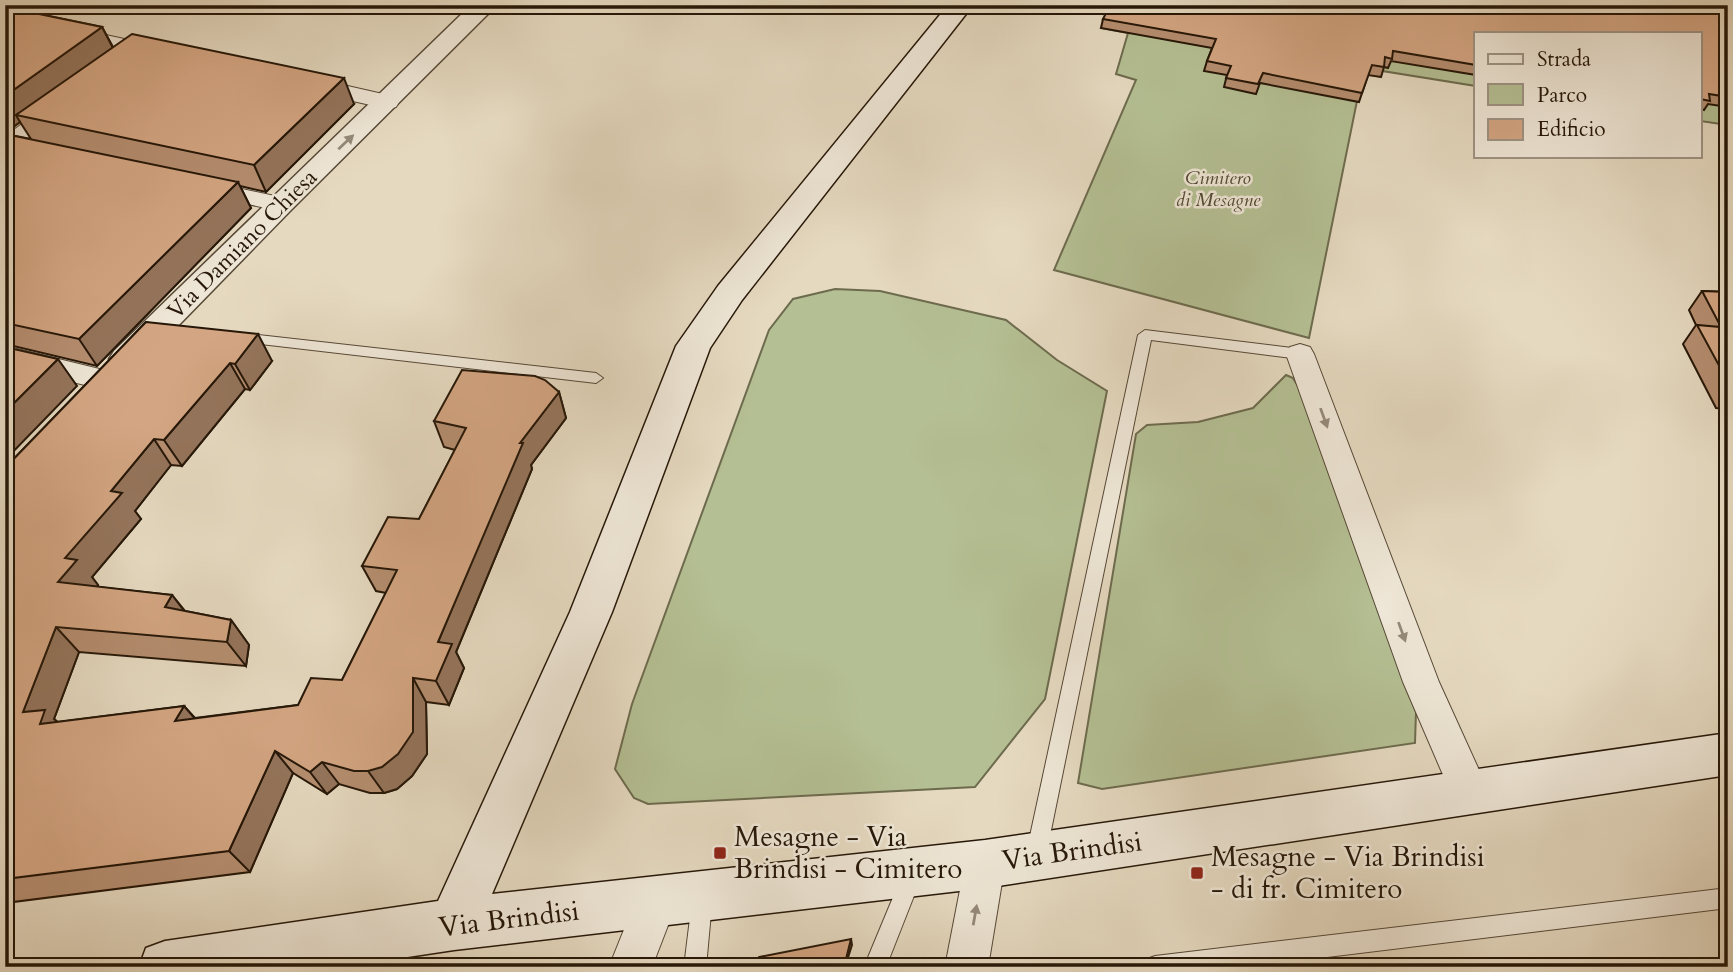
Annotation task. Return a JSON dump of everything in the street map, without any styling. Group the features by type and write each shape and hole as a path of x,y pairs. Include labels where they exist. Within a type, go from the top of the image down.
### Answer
{"main road":[{"name":"Via Damiano Chiesa","path":"78,410 106,380 163,329 280,204 485,5"},
{"path":"454,924 591,612 693,346 730,293 961,5"},
{"name":"Via Brindisi","path":"165,967 454,924 985,864 1728,754"}],"street":[{"path":"5,19 181,57"},
{"path":"120,65 142,48"},
{"path":"285,79 388,102"},
{"path":"6,146 75,97"},
{"path":"6,146 34,152"},
{"path":"184,184 280,204"},
{"path":"1300,354 1421,682 1470,792"},
{"path":"5,356 106,380"},
{"path":"966,967 985,864"},
{"path":"630,967 656,902"}],"lane":[{"path":"1035,856 1145,335 1300,354"},
{"path":"225,336 596,378"},
{"path":"876,967 913,872"},
{"path":"695,967 702,896"},
{"path":"1155,967 1728,898"}],"green space":[{"name":"Cimitero di Mesagne","path":"1114,5 1728,5 1728,125 1702,121 1702,32 1474,32 1474,86 1382,71 1381,77 1367,74 1359,91 1309,338 1054,270 1136,80 1116,74 1128,33 1101,28"},
{"path":"835,289 880,291 1006,320 1057,360 1107,391 1045,699 975,787 648,804 634,798 615,769 632,704 769,330 793,299"},
{"path":"1286,375 1293,378 1304,396 1416,712 1415,743 1102,789 1078,783 1136,434 1147,425 1198,422 1253,408"}],"building":[{"path":"1110,5 1728,5 1728,97 1709,94 1710,101 1702,99 1702,32 1474,32 1474,65 1393,51 1392,59 1385,57 1384,67 1372,65 1362,93 1263,73 1258,84 1226,78 1231,66 1207,61 1216,39 1103,19"},
{"path":"5,7 102,27 5,96"},
{"path":"132,34 344,78 254,165 16,115"},
{"path":"5,134 238,182 79,339 5,323"},
{"path":"1702,291 1728,292 1728,382 1697,325 1721,327"},
{"path":"146,322 258,334 235,364 230,363 164,440 154,439 111,491 122,493 65,558 77,560 58,582 172,595 165,607 231,620 227,642 56,627 23,712 45,710 40,724 184,706 175,721 298,705 311,678 342,680 397,570 362,566 388,517 419,519 466,428 434,421 462,370 535,376 545,380 559,392 520,443 523,443 438,642 452,644 436,681 413,678 413,732 398,754 382,767 368,771 354,771 322,762 310,772 275,751 229,851 5,879 5,468"},
{"path":"5,347 58,359 5,412"},
{"path":"851,939 844,967 757,967 759,957"},
{"path":"559,962 557,967 495,967"}],"place":[{"name":"Mesagne - Via Brindisi - Cimitero","path":"720,853"},
{"name":"Mesagne - Via Brindisi - di fr. Cimitero","path":"1197,873"}]}
